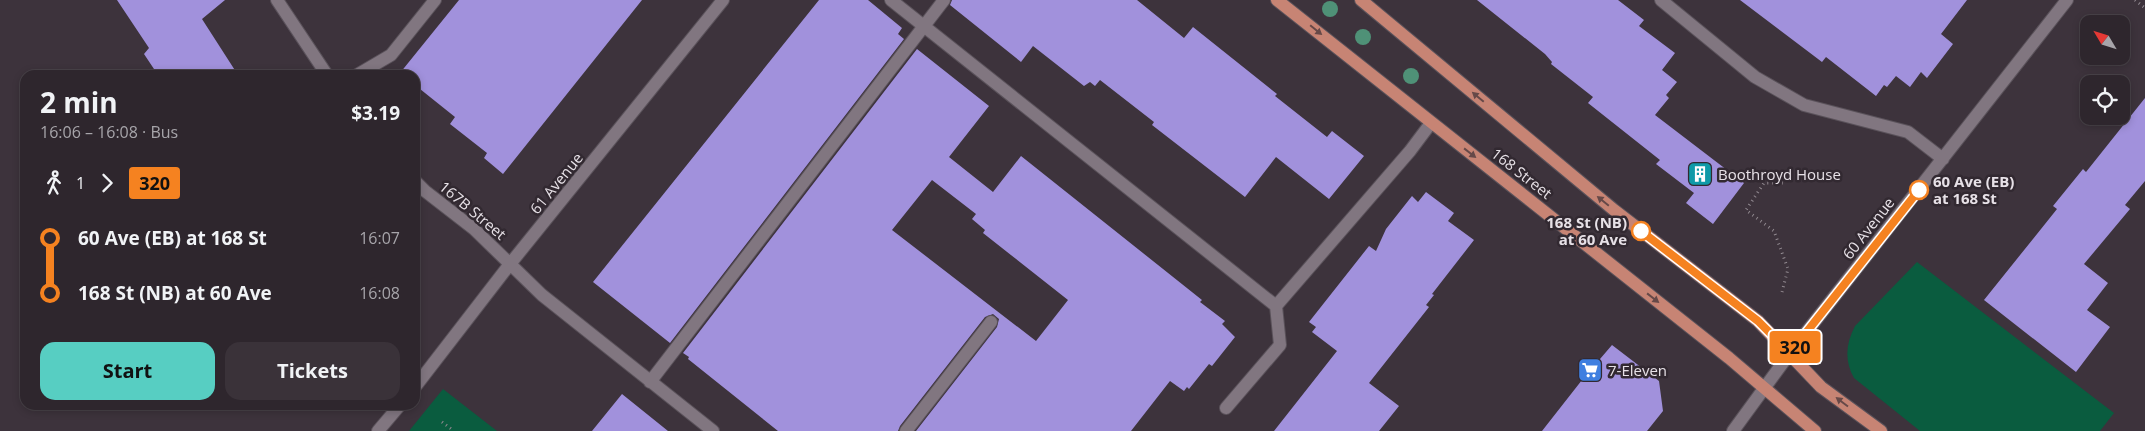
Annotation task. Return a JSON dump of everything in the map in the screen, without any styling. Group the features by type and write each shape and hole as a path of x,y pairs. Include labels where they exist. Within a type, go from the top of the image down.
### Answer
{"main road":[{"name":"168 Street","path":"1278,0 1431,123 1527,197 1815,431"},
{"name":"168 Street","path":"1361,0 1614,210 1758,321 1822,387 1881,431"}],"street":[{"path":"277,0 324,70"},
{"path":"366,70 391,55 435,0"},
{"name":"61 Avenue","path":"420,381 510,264 723,0"},
{"path":"891,0 1276,306 1280,346 1226,408"},
{"path":"650,382 944,0"},
{"path":"1661,0 1755,77 1804,105 1908,132 1942,159"},
{"name":"60 Avenue","path":"1733,431 1790,353 2067,0"},
{"path":"1276,306 1410,151 1431,123"},
{"name":"167B Street","path":"420,187 474,229 542,296 713,431"},
{"path":"906,431 991,322"},
{"path":"378,431 396,410"}],"path":[{"path":"2135,0 2145,8"},
{"path":"1782,292 1788,269 1774,231 1746,210 1764,183 1783,183"},
{"path":"442,422 454,431"}],"green space":[{"path":"1917,262 2114,413 2100,431 1920,431 1854,378 1847,352 1855,326"},
{"path":"443,389 497,431 409,431"}],"building":[{"path":"117,0 225,0 202,19 235,70 155,70 144,54 149,48"},
{"path":"459,0 642,0 503,174 484,158 487,153 450,124 455,117 420,89 420,70 402,70"},
{"path":"819,0 868,0 902,28 898,34 904,39 670,343 593,282"},
{"path":"952,0 1137,0 1184,38 1193,27 1277,94 1275,96 1327,137 1332,131 1364,156 1329,199 1276,157 1245,197 1152,125 1154,122 1100,80 1095,86 1090,82 1084,86 1033,46 1021,62 950,5"},
{"path":"1477,0 1618,0 1644,20 1639,26 1675,53 1662,70 1677,82 1666,95 1669,98 1655,115 1744,183 1713,224 1686,203 1694,193 1656,164 1660,160 1588,103 1593,97 1551,64 1552,62 1545,54"},
{"path":"1740,0 1967,0 1941,34 1953,44 1927,78 1921,72 1910,87 1896,76 1887,87 1884,85 1876,96 1826,57 1822,62"},
{"path":"917,49 989,106 949,157 993,192 1021,156 1202,300 1200,302 1225,321 1222,324 1235,337 1212,366 1209,364 1189,389 1187,387 1184,391 1170,381 1131,431 916,431 997,327 999,319 993,314 985,317 898,431 778,431 683,353","holes":["932,180 976,214 972,219 985,230 983,233 1068,300 1036,341 892,230"]},
{"path":"2145,98 2145,181 2125,205 2130,209 2084,264 2108,283 2087,310 2110,327 2076,372 1984,300 2057,209 2053,206 2083,169 2086,172 2123,125 2130,125 2130,117"},
{"path":"1426,192 1454,213 1448,221 1474,240 1432,294 1434,295 1426,305 1429,307 1369,383 1399,406 1379,431 1274,431 1337,351 1312,332 1316,327 1309,322 1369,246 1376,251 1386,229 1412,196 1418,202"},
{"path":"1612,345 1659,381 1663,411 1647,431 1542,431 1582,380"},
{"path":"622,394 668,431 592,431"}],"bus line":[{"name":"320","path":"1641,231 1758,321 1790,353 1919,190"}],"place":[{"name":"Boothroyd House","path":"1700,174"},
{"name":"60 Ave (EB) at 168 St","path":"1919,190"},
{"name":"168 St (NB) at 60 Ave","path":"1641,231"},
{"name":"7-Eleven","path":"1590,370"}]}
